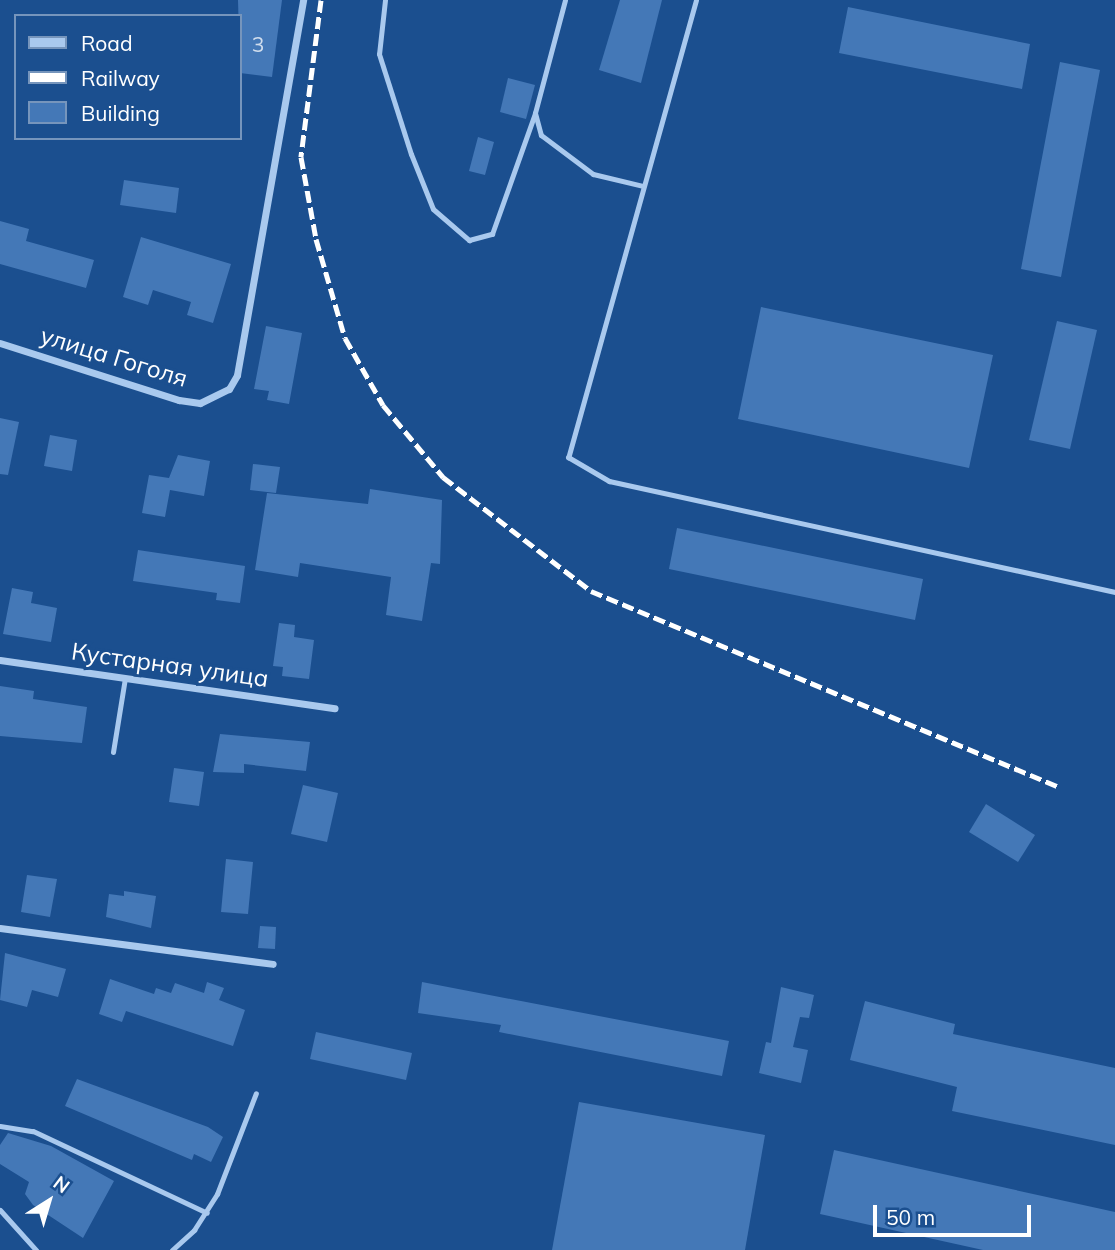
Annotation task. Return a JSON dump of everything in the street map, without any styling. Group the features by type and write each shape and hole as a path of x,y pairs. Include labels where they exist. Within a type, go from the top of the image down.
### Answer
{"street":[{"name":"улица Гоголя","path":"0,343 179,400 200,403 216,398 237,375 303,0"},
{"name":"Кустарная улица","path":"0,660 335,708"},
{"path":"0,928 273,964"}],"lane":[{"path":"385,0 379,54 411,154 433,208 469,240 492,234 535,113 565,0"},
{"path":"696,0 567,450 584,471 1115,592"},
{"path":"535,113 541,135 593,174 643,186"},
{"path":"113,752 125,678"},
{"path":"172,1250 207,1213 256,1093"},
{"path":"0,1126 33,1131 207,1213"},
{"path":"0,1210 36,1250"}],"building":[{"path":"238,0 282,0 272,77 242,73 242,14 238,14"},
{"path":"620,0 662,0 641,83 599,70"},
{"path":"848,7 1030,44 1022,89 839,53"},
{"path":"1060,62 1100,70 1061,277 1021,269"},
{"path":"508,78 535,85 526,119 500,112"},
{"path":"478,137 494,142 485,175 469,171"},
{"path":"124,180 179,188 176,213 120,205"},
{"path":"0,221 29,229 26,241 94,260 86,288 0,264"},
{"path":"141,237 231,264 213,323 187,315 191,302 153,290 148,305 123,297"},
{"path":"761,307 993,355 969,468 738,419"},
{"path":"1057,321 1097,330 1070,449 1029,440"},
{"path":"266,326 302,333 289,404 267,400 269,391 254,389"},
{"path":"0,418 19,422 8,475 0,474"},
{"path":"50,435 77,440 72,471 44,466"},
{"path":"178,455 210,461 204,496 170,490 165,517 142,513 149,475 169,478"},
{"path":"253,464 280,467 276,493 250,490"},
{"path":"370,489 442,500 440,564 431,563 422,621 386,615 391,577 300,563 298,577 255,570 267,493 368,504"},
{"path":"677,528 923,579 915,620 669,569"},
{"path":"138,550 245,566 240,603 216,600 217,593 133,581"},
{"path":"12,588 33,592 31,603 57,608 51,642 3,634"},
{"path":"279,623 295,625 294,637 314,640 309,679 282,676 283,667 273,666"},
{"path":"0,686 34,691 33,699 87,707 82,743 0,736"},
{"path":"220,734 310,742 306,771 244,764 244,773 213,772"},
{"path":"174,768 204,772 199,806 169,802"},
{"path":"303,785 338,793 327,842 291,834"},
{"path":"986,804 1035,835 1018,862 969,832"},
{"path":"226,859 253,862 248,914 221,912"},
{"path":"27,875 57,879 50,917 21,912"},
{"path":"124,891 156,896 151,928 106,917 109,894 124,896"},
{"path":"260,926 276,927 275,949 258,948"},
{"path":"5,953 66,969 58,997 32,990 27,1007 0,1000"},
{"path":"110,979 154,994 156,988 171,993 175,983 204,993 207,982 224,988 219,1000 245,1010 233,1046 126,1011 122,1022 99,1014"},
{"path":"422,982 729,1041 722,1076 499,1032 501,1025 418,1013"},
{"path":"781,987 814,995 809,1018 800,1017 793,1047 808,1050 801,1083 759,1073 766,1042 771,1043"},
{"path":"865,1001 955,1024 953,1034 1115,1068 1115,1145 952,1111 957,1087 850,1060"},
{"path":"316,1032 412,1053 406,1080 310,1059"},
{"path":"77,1079 208,1127 223,1137 211,1162 194,1154 192,1160 65,1106"},
{"path":"579,1102 765,1135 745,1250 552,1250"},
{"path":"8,1133 51,1146 114,1181 83,1238 33,1205 25,1194 29,1182 0,1164 0,1145"},
{"path":"834,1150 1115,1212 1115,1250 983,1250 820,1214"}],"railway":[{"path":"321,0 301,157 316,239 345,338 383,405 443,477 591,591 1057,786"}]}
